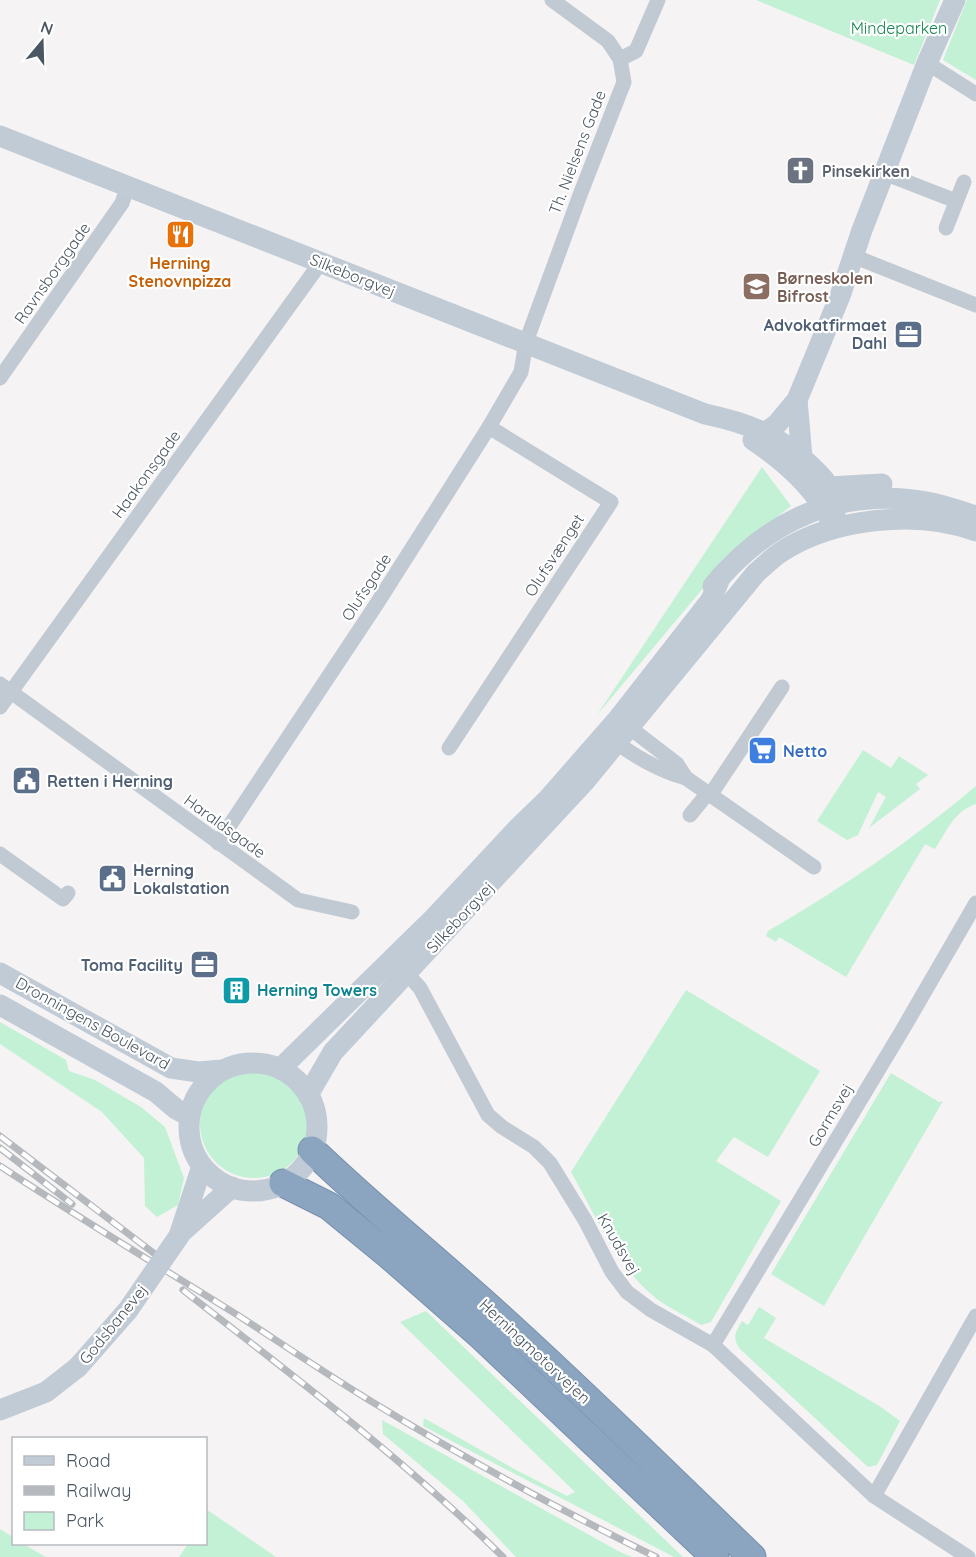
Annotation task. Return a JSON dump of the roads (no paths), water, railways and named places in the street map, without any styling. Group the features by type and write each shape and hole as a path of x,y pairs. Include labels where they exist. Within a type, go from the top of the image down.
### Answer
{"highway":[{"name":"Herningmotorvejen","path":"312,1150 339,1177 500,1318 636,1444 752,1557"},
{"name":"Herningmotorvejen","path":"283,1183 329,1206 390,1256 488,1341 715,1557"}],"main road":[{"path":"766,432 777,424 797,400 840,296 853,256 927,63 955,0"},
{"name":"Silkeborgvej","path":"0,136 705,414 746,423 766,432 802,457 829,499 835,528"},
{"path":"797,400 802,457"},
{"name":"Silkeborgvej","path":"705,414 774,453 829,499"},
{"path":"829,499 880,484 938,497 976,515"},
{"name":"Silkeborgvej","path":"518,828 542,792 721,576 766,534 829,499"},
{"name":"Silkeborgvej","path":"280,1069 435,917 518,828 617,731 756,573 781,552 835,528 884,520 925,519 959,525 976,531"},
{"name":"Silkeborgvej","path":"308,1095 333,1052 585,781 617,731 711,600 721,576"},
{"name":"Dronningens Boulevard","path":"0,973 171,1068 198,1072 223,1070"},
{"name":"Dronningens Boulevard","path":"0,1005 156,1092 176,1109 189,1116"},
{"path":"252,1063 280,1069 301,1084 316,1116 317,1128 312,1150 305,1163 296,1174 283,1183 258,1191 232,1187 215,1179 202,1166 193,1150 189,1133 189,1116 196,1097 207,1081 223,1070 252,1063"},
{"name":"Godsbanevej","path":"179,1236 202,1166"},
{"name":"Godsbanevej","path":"0,1410 46,1392 78,1367 128,1310 179,1236 232,1187"}],"street":[{"path":"552,0 608,42 620,59 636,51 658,0"},
{"name":"Th. Nielsens Gade","path":"526,342 624,82 620,59"},
{"path":"927,63 976,94"},
{"path":"884,173 956,201"},
{"path":"946,228 964,182"},
{"name":"Ravnsborggade","path":"0,378 122,203 128,186"},
{"path":"853,256 976,305"},
{"name":"Haakonsgade","path":"0,707 5,688 321,262"},
{"name":"Olufsgade","path":"218,843 376,606 489,427 521,372 526,342"},
{"name":"Olufsvænget","path":"449,748 611,502 489,427"},
{"path":"690,815 710,794 782,687"},
{"name":"Haraldsgade","path":"5,688 298,900 352,912"},
{"path":"617,731 673,774 686,778 814,867"},
{"path":"0,854 63,899 68,893"},
{"name":"Gormsvej","path":"713,1345 976,903"},
{"name":"Knudsvej","path":"392,958 420,988 488,1115 502,1127 534,1147 550,1163 585,1220 612,1272 627,1292 651,1310 713,1345 874,1496 968,1557"},
{"path":"874,1496 976,1316"}],"railway":[{"path":"0,1136 164,1261"},
{"path":"0,1148 72,1204"},
{"path":"0,1166 439,1442 656,1557"},
{"path":"183,1290 387,1452 503,1557"}],"place":[{"name":"Pinsekirken","path":"801,171"},
{"name":"Herning Stenovnpizza","path":"180,235"},
{"name":"Børneskolen Bifrost","path":"756,287"},
{"name":"Advokatfirmaet Dahl","path":"908,334"},
{"name":"Netto","path":"762,751"},
{"name":"Retten i Herning","path":"26,781"},
{"name":"Herning Lokalstation","path":"112,879"},
{"name":"Toma Facility","path":"204,965"},
{"name":"Herning Towers","path":"236,990"}],"park label":[{"name":"Mindeparken","path":"899,28"}]}
